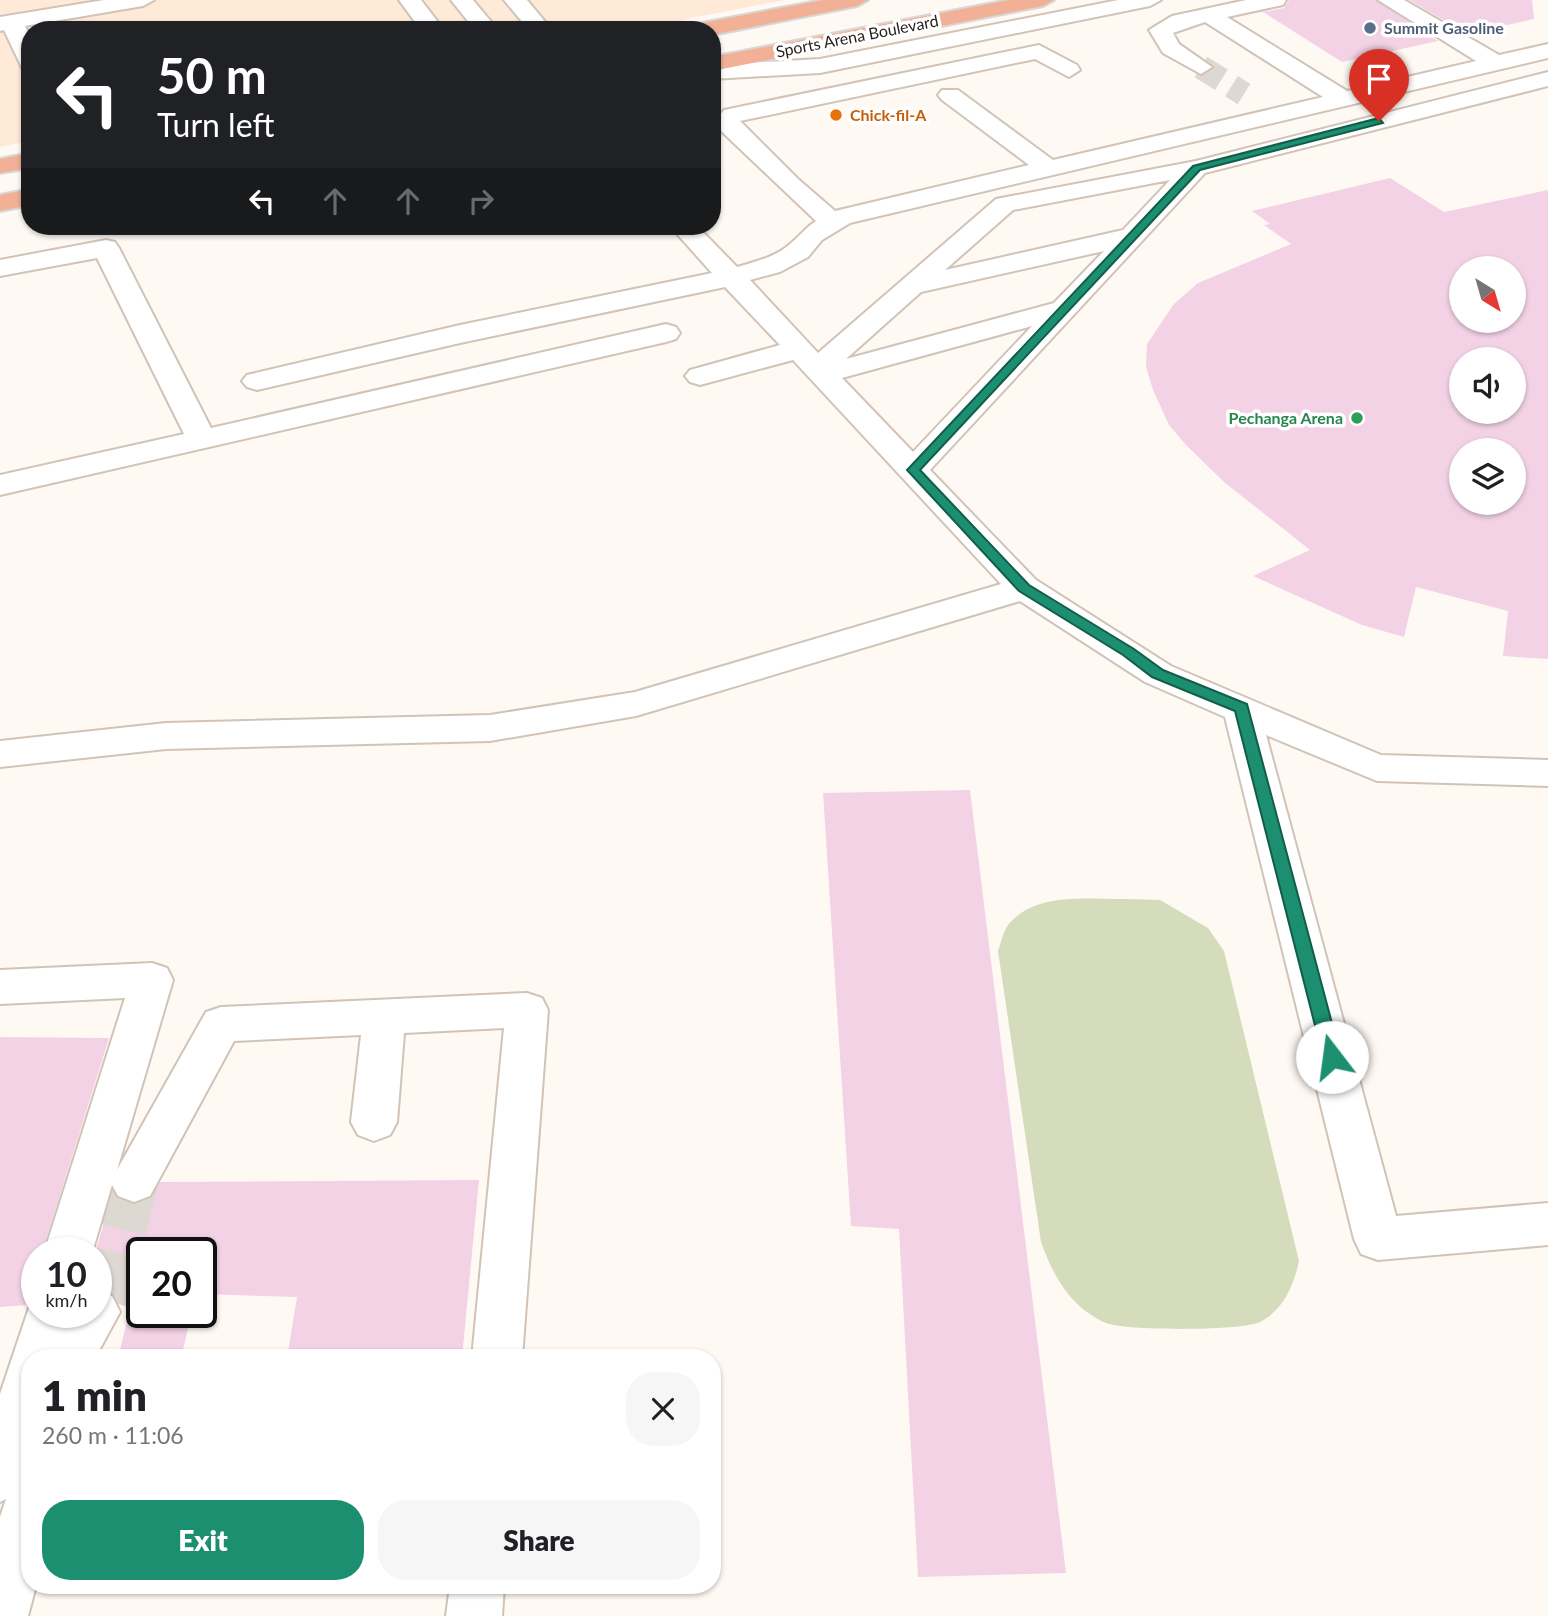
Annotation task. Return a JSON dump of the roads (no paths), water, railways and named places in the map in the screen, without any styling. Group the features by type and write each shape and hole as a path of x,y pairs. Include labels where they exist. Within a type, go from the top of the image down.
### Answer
{"main road":[{"name":"Sports Arena Boulevard","path":"721,26 857,0"},
{"name":"Sports Arena Boulevard","path":"721,62 1043,0"},
{"path":"0,166 21,162"},
{"path":"0,203 21,199"}],"lane":[{"path":"21,48 6,23 143,0"},
{"path":"410,0 426,21"},
{"path":"462,0 480,21"},
{"path":"515,0 533,21"},
{"path":"721,72 820,66 1150,0"},
{"path":"1201,67 1171,48 1160,30 1180,21 1275,0"},
{"path":"1389,0 1496,63"},
{"path":"1207,14 1343,99"},
{"path":"257,381 460,334 733,277 770,266 799,251 813,234 833,222 896,202 1548,51"},
{"path":"833,222 789,184 726,122 732,115 1039,52 1069,69"},
{"path":"813,364 911,287 1005,204 1196,168 1548,79"},
{"path":"1244,94 1277,115"},
{"path":"950,95 1048,168"},
{"path":"913,470 1196,168"},
{"path":"691,235 1024,588 1128,652 1158,674 1377,768 1548,773"},
{"path":"911,287 1133,236"},
{"path":"0,268 106,248 202,440"},
{"path":"700,376 813,364 1063,309"},
{"path":"0,485 666,333"},
{"path":"0,754 166,736 490,728 636,704 1024,588"},
{"path":"1241,708 1378,1239 1548,1224"},
{"path":"0,987 152,980 73,1237"},
{"path":"134,1182 221,1024 527,1010 498,1349"},
{"path":"374,1122 384,1017"},
{"path":"39,1349 45,1328"},
{"path":"73,1349 86,1328"},
{"path":"0,1476 21,1408"},
{"path":"0,1616 21,1538"},
{"path":"474,1616 476,1594"}],"tunnel":[{"path":"1201,67 1244,94"},
{"path":"112,1266 134,1182"}],"place":[{"name":"Summit Gasoline","path":"1370,28"},
{"name":"Chick-fil-A","path":"836,115"},
{"name":"Pechanga Arena","path":"1357,418"}]}
